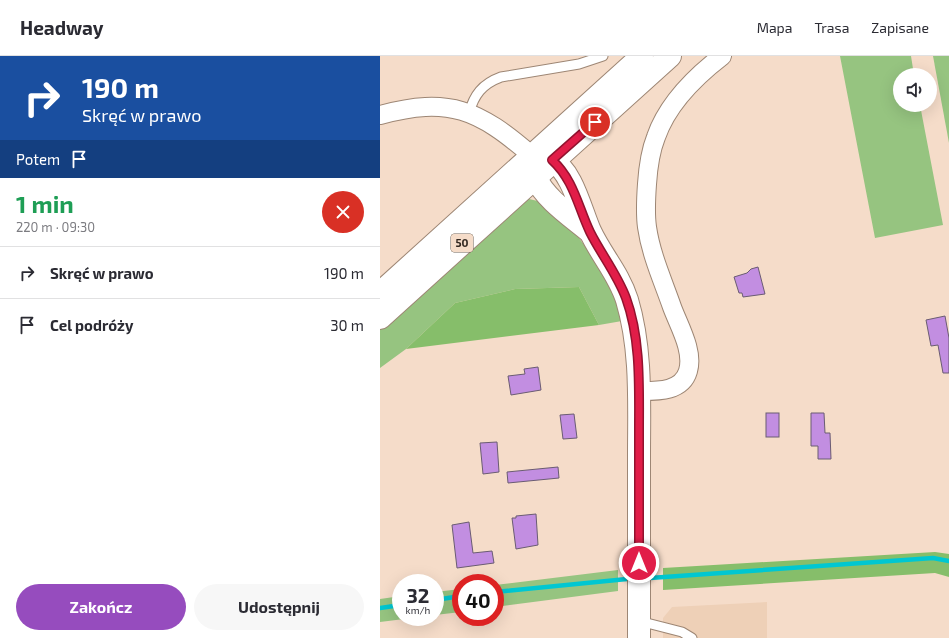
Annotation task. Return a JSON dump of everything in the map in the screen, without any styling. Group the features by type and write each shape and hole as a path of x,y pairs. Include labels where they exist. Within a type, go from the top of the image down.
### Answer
{"main road":[{"name":"50","path":"380,318 642,56"},
{"path":"590,232 556,203 533,166 552,160 670,56"},
{"path":"552,160 563,170 574,190 590,232 608,259 626,299 636,342 639,391 639,630"},
{"name":"50","path":"380,293 533,166"}],"street":[{"path":"639,391 663,390 676,386 683,381 688,372 690,361 683,335 656,262 647,228 647,182 656,137 675,103 706,69 722,56"},
{"path":"380,115 404,108 427,106 451,108 469,113 493,125 533,166"}],"lane":[{"path":"469,113 473,100 481,88 490,81 501,77 579,64 603,56"},
{"path":"639,630 682,632 692,638"}],"shaded area":[{"path":"767,602 767,638 663,638 663,618 672,607"}],"green space":[{"path":"840,56 911,56 913,68 893,68 893,112 921,112 943,225 875,238"},
{"path":"933,56 949,56 949,143 937,78 937,68 935,68"},
{"path":"529,199 542,202 569,225 595,259 612,290 622,321 599,325 579,287 515,289 455,303 406,349 380,368 380,328 521,200"},
{"path":"579,287 599,325 406,349 455,303 515,289"},
{"path":"935,552 949,554 949,577 935,573 663,590 663,568"},
{"path":"618,570 618,591 504,606 504,584"},
{"path":"452,590 452,613 444,614 444,591"},
{"path":"392,597 392,620 380,622 380,599"}],"building":[{"path":"758,267 765,294 743,297 742,293 739,293 734,277 747,273 751,269"},
{"path":"945,316 949,338 949,373 943,373 938,345 931,346 926,320"},
{"path":"538,367 541,390 511,395 508,376 525,374 524,369"},
{"path":"766,413 779,413 779,437 766,437"},
{"path":"811,413 824,413 825,433 830,433 831,459 818,459 818,446 811,446"},
{"path":"574,414 577,438 563,439 560,415"},
{"path":"497,442 499,472 483,474 480,443"},
{"path":"558,467 559,478 508,483 507,472"},
{"path":"536,514 538,545 516,549 512,518 516,518 516,516"},
{"path":"469,522 473,553 492,551 494,563 457,568 452,525"}],"waterway":[{"path":"650,578 933,558 949,561"},
{"path":"504,591 627,579"},
{"path":"444,599 452,597"},
{"path":"380,608 392,606"}],"route":[{"path":"595,122 552,160 563,170 574,190 590,232 608,259 618,279 632,319 636,342 639,391 639,563"}]}
